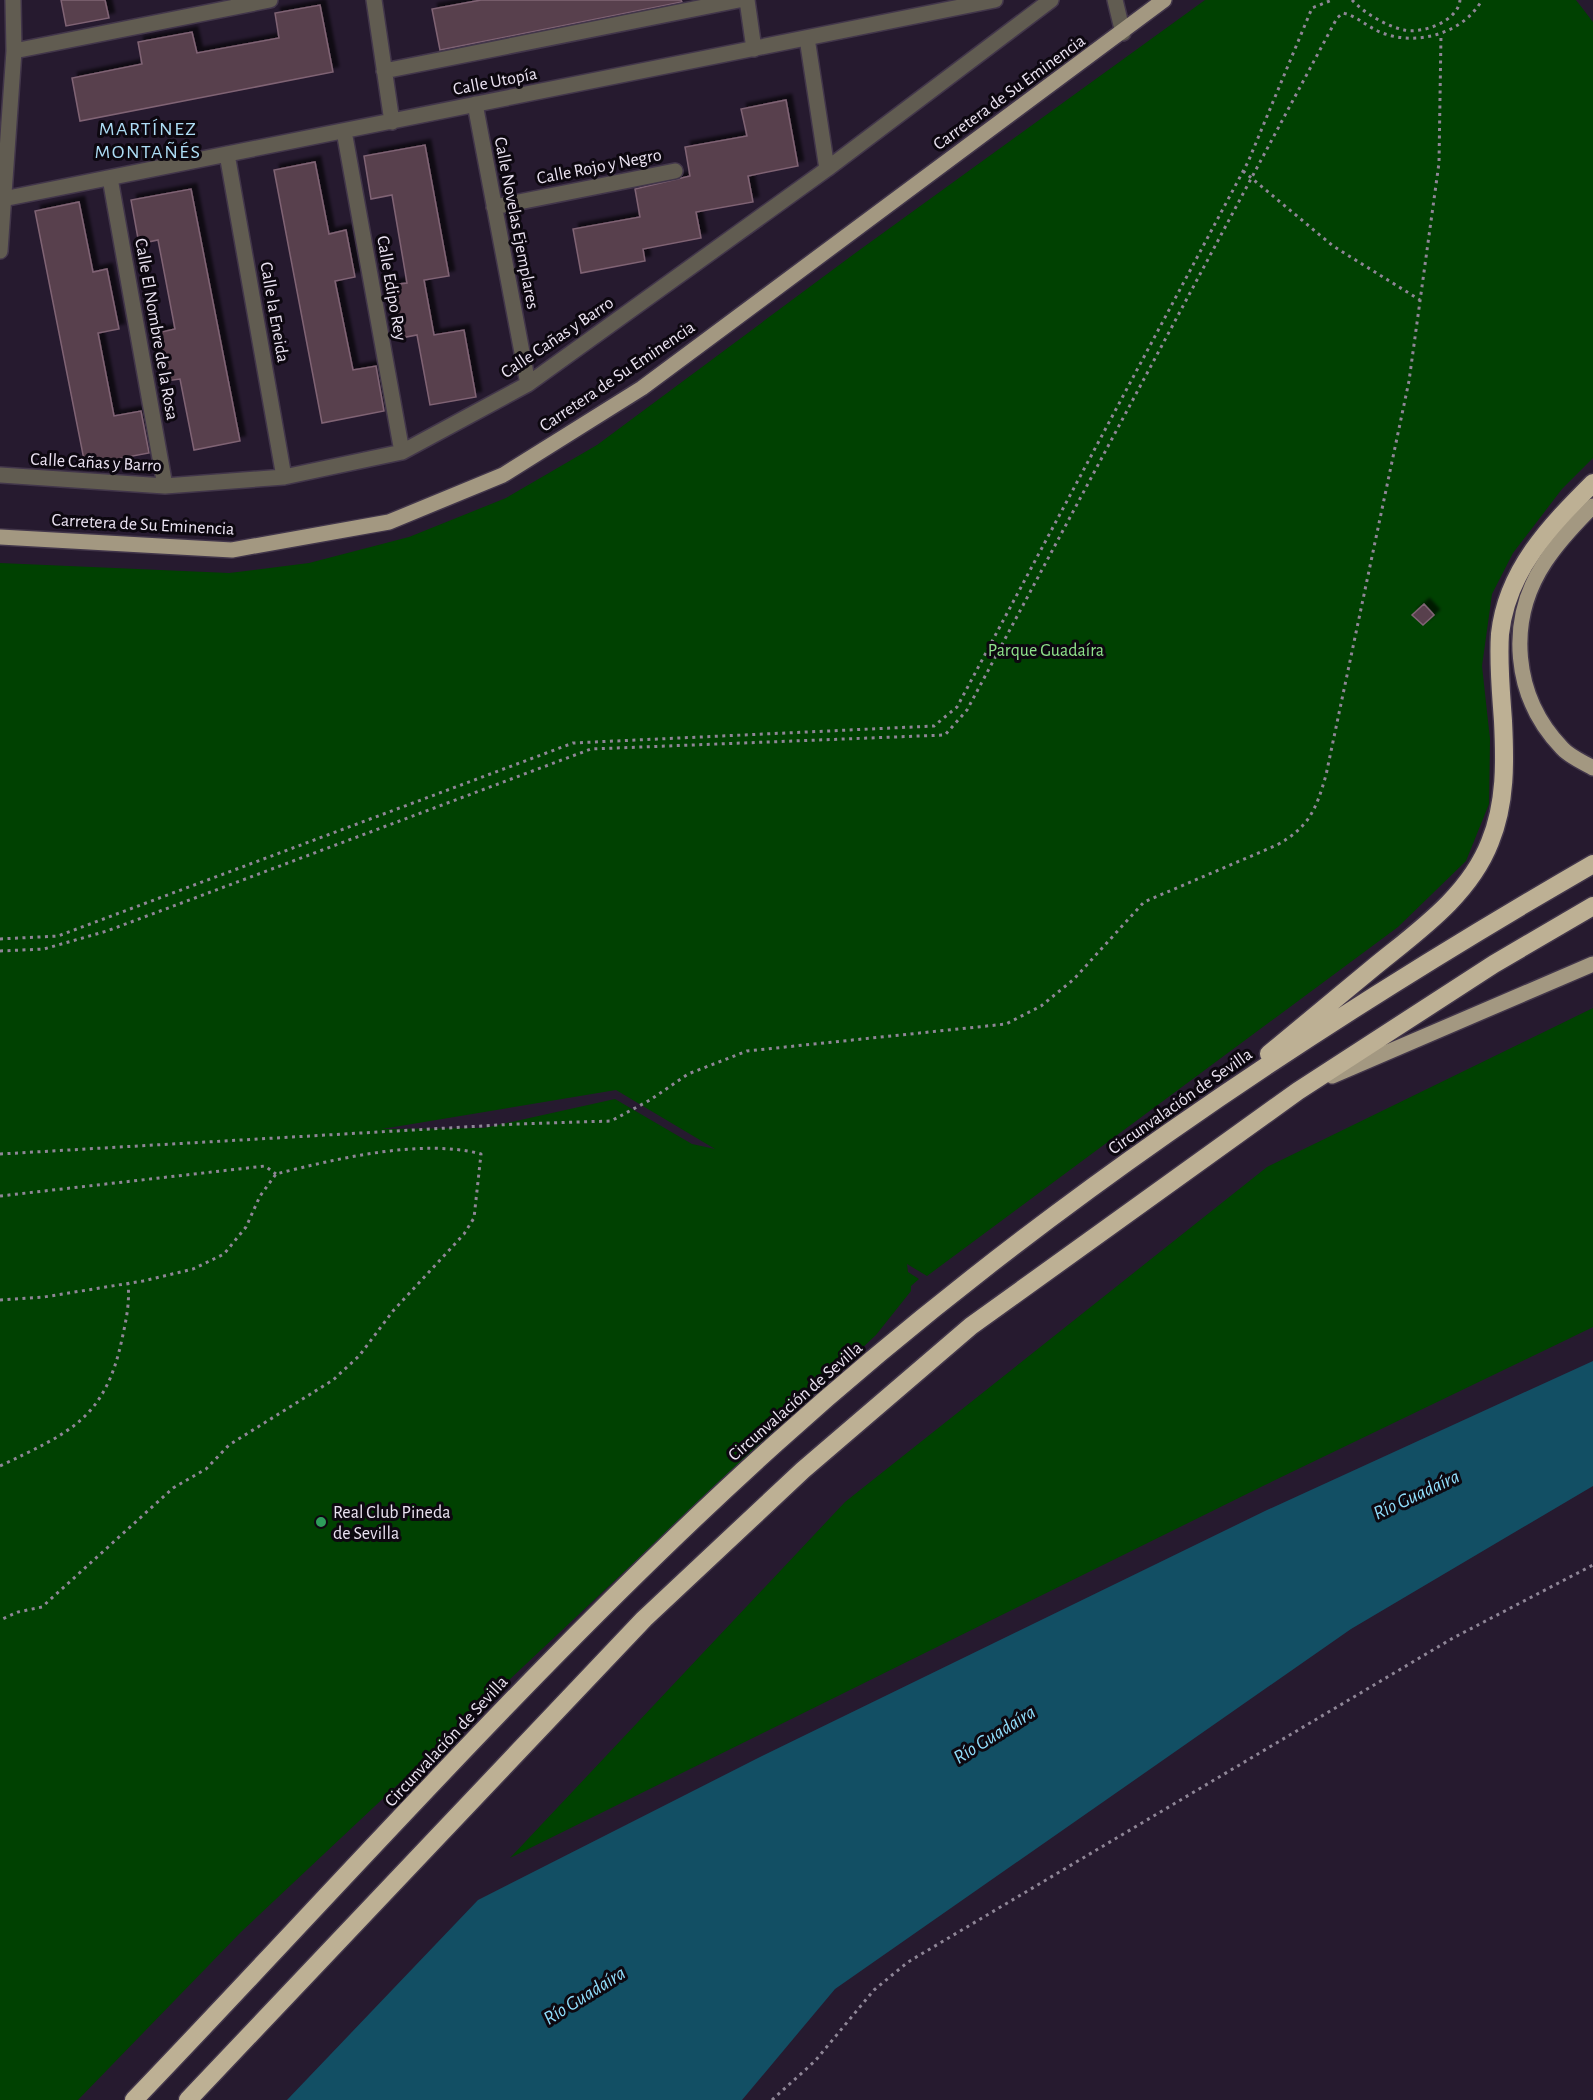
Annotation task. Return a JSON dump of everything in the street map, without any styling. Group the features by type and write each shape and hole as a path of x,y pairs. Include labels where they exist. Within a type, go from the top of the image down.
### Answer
{"highway":[{"path":"1198,1112 1437,915 1473,875 1491,842 1501,803 1505,759 1500,634 1508,598 1522,566 1547,530 1593,483"},
{"name":"Circunvalación de Sevilla","path":"134,2100 615,1593 778,1441 947,1298 1077,1199 1198,1112 1463,940 1593,864"},
{"path":"188,2100 644,1618 803,1470 970,1326 1298,1091 1494,964 1593,906"}],"main road":[{"name":"Carretera de Su Eminencia","path":"0,537 232,550 389,522 502,475 642,388 1123,33 1164,0"},
{"path":"1593,506 1544,563 1528,596 1520,630 1519,666 1527,694 1545,726 1563,750 1593,768"},
{"path":"1298,1091 1593,964"}],"street":[{"path":"0,251 14,51 13,0"},
{"path":"14,51 270,0"},
{"path":"374,0 392,122"},
{"name":"Calle Utopía","path":"384,71 739,0"},
{"path":"747,0 754,49"},
{"name":"Calle Utopía","path":"3,200 995,0"},
{"name":"Calle Cañas y Barro","path":"0,476 165,486 284,477 402,452 528,384 827,169 1051,0"},
{"path":"1115,0 1123,33"},
{"path":"807,38 827,169"},
{"name":"Calle Novelas Ejemplares","path":"475,104 528,384"},
{"name":"Calle Edipo Rey","path":"344,131 402,452"},
{"name":"Calle la Eneida","path":"227,154 284,477"},
{"name":"Calle Rojo y Negro","path":"495,207 675,171"},
{"name":"Calle El Nombre de la Rosa","path":"110,178 165,486"}],"path":[{"path":"0,939 58,936 573,743 934,726 957,707 1243,171 1312,8 1332,0"},
{"path":"1352,0 1362,11 1405,31 1442,25 1459,6 1460,0"},
{"path":"0,951 44,949 107,931 591,749 945,735 967,710 1334,23 1343,13 1354,16 1379,32 1405,38 1441,34 1465,20 1482,0"},
{"path":"0,1155 504,1125 611,1121 650,1100 688,1074 747,1051 1006,1024 1041,1006 1074,979 1144,902 1277,846 1296,834 1316,809 1326,775 1409,381 1439,163 1441,34"},
{"path":"1243,171 1333,246 1420,300"},
{"path":"0,1300 44,1297 128,1284 193,1269 224,1254 246,1227 260,1196 276,1174 363,1155 462,1149 481,1154 474,1218 464,1234 393,1311 359,1356 333,1380 229,1445 206,1469 173,1488 42,1607 18,1612 0,1620"},
{"path":"0,1196 265,1166 276,1174"},
{"path":"0,1466 59,1438 94,1409 106,1389 120,1352 129,1296 128,1284"},
{"path":"772,2100 814,2061 874,1990 908,1962 1453,1638 1593,1565"}],"green space":[{"name":"Parque Guadaíra","path":"1205,0 1576,0 1593,22 1593,458 1562,489 1513,553 1492,594 1482,666 1490,739 1489,804 1466,861 1398,927 927,1276 907,1264 908,1272 919,1279 911,1286 911,1291 876,1335 241,1932 78,2100 0,2100 0,563 229,573 309,563 409,537 506,498 597,445 854,254","holes":["616,1090 715,1149 692,1144 615,1099 484,1128 382,1129"]},
{"path":"1593,1008 1593,1327 1265,1485 510,1858 845,1502 1267,1167"}],"water":[{"name":"Río Guadaíra","path":"1593,1361 1593,1486 1351,1629 835,1989 742,2100 287,2100 478,1900 758,1758 1267,1510"}],"building":[{"path":"61,0 105,0 109,18 66,26"},
{"path":"481,0 681,0 682,2 440,50 432,9"},
{"path":"320,5 333,72 80,121 72,78 142,64 138,42 192,32 197,53 279,38 275,13"},
{"path":"786,100 798,166 748,176 753,202 696,212 701,238 643,249 645,261 581,273 573,229 640,217 635,189 690,176 685,147 747,136 741,109"},
{"path":"425,145 449,276 424,280 434,335 464,330 476,397 430,405 417,335 401,338 391,285 407,283 392,195 371,199 364,156"},
{"path":"315,162 329,234 346,230 355,277 335,281 353,370 376,366 384,411 322,423 274,170"},
{"path":"191,189 240,441 194,450 180,379 166,381 157,333 175,329 158,240 139,244 131,200"},
{"path":"79,202 93,272 107,269 119,329 98,333 114,416 141,411 149,453 85,465 35,211"},
{"path":"1424,604 1434,615 1423,625 1412,615"}],"place":[{"name":"Real Club Pineda de Sevilla","path":"321,1522"}],"district":[{"name":"MARTÍNEZ MONTAÑÉS","path":"148,140"}]}
